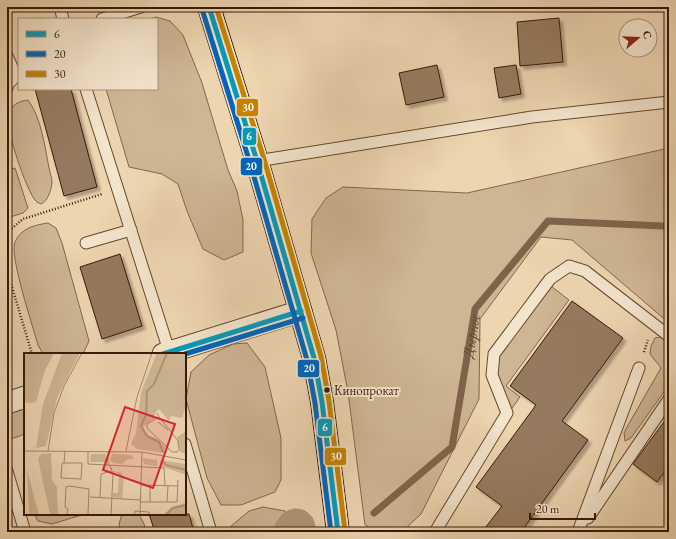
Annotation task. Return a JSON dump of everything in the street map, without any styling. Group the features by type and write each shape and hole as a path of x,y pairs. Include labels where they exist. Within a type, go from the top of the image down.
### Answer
{"main road":[{"path":"209,7 257,161 314,358 322,402 338,532"}],"street":[{"path":"168,353 300,311"},
{"path":"7,403 24,397"}],"lane":[{"path":"60,7 63,18"},
{"path":"105,18 141,7"},
{"path":"7,56 18,74 7,88"},
{"path":"86,90 168,353"},
{"path":"257,161 532,117 669,102"},
{"path":"86,243 131,230"},
{"path":"436,532 507,413 492,375 494,354 550,279 569,266 585,271 669,336"},
{"path":"578,532 639,368"},
{"path":"578,532 669,398"},
{"path":"186,447 211,532"},
{"path":"7,471 11,499 25,532"}],"path":[{"path":"7,236 11,229 23,219 102,194 110,188 114,179"},
{"path":"7,270 32,353"},
{"path":"639,368 654,324"}],"shaded area":[{"path":"156,17 170,21 183,35 202,83 228,170 237,191 243,220 243,252 224,260 203,249 187,211 178,184 162,174 129,167 106,90 158,90 158,18 154,18"},
{"path":"28,100 39,123 52,181 49,195 41,204 32,196 27,186 13,146 8,122 9,112 13,106 21,101"},
{"path":"669,148 669,323 572,240 541,237 480,319 479,399 421,514 404,530 378,532 365,525 348,392 336,330 311,253 312,219 326,198 343,187 467,193"},
{"path":"15,168 28,208 23,213 7,218 7,170"},
{"path":"48,223 56,228 62,243 89,341 83,353 42,353 38,345 18,276 14,249 15,242 21,233 33,226"},
{"path":"551,286 569,300 506,386 520,397 510,411 498,382 496,369 500,354"},
{"path":"661,337 669,342 669,385 631,438 625,441 624,433 661,368 650,354 651,346 655,338"},
{"path":"247,343 265,367 281,438 281,480 275,492 241,505 221,505 207,478 186,399 191,372 209,355 233,344"},
{"path":"24,407 24,434 11,439 7,431 7,414"},
{"path":"263,507 285,511 289,532 229,532 229,528 249,511"},
{"path":"35,515 82,515 52,524 38,521"},
{"path":"122,515 140,515 146,532 121,532 119,524"}],"building":[{"path":"559,18 563,62 520,66 517,22"},
{"path":"437,65 444,97 406,105 399,73"},
{"path":"516,65 521,94 499,98 494,68"},
{"path":"35,90 71,90 97,187 64,196"},
{"path":"120,254 142,326 102,339 80,267"},
{"path":"572,301 623,338 562,421 588,440 521,532 482,532 502,506 476,487 536,405 510,386"},
{"path":"669,415 669,466 657,482 633,464"},
{"path":"189,514 194,532 155,532 149,515"}],"waterway":[{"name":"Дырнос","path":"374,513 452,447 475,309 548,221 669,225"},
{"name":"Дырнос","path":"293,532 296,528"}],"transit line":[{"name":"6","path":"209,7 257,161 314,358 322,402 338,532"},
{"name":"30","path":"216,7 264,159 321,356 329,401 345,531"},
{"name":"20","path":"202,9 250,163 307,360 315,403 331,532"},
{"name":"6","path":"166,353 301,311"},
{"name":"20","path":"186,354 303,318"}],"place":[{"name":"Кинопрокат","path":"327,390"}]}
